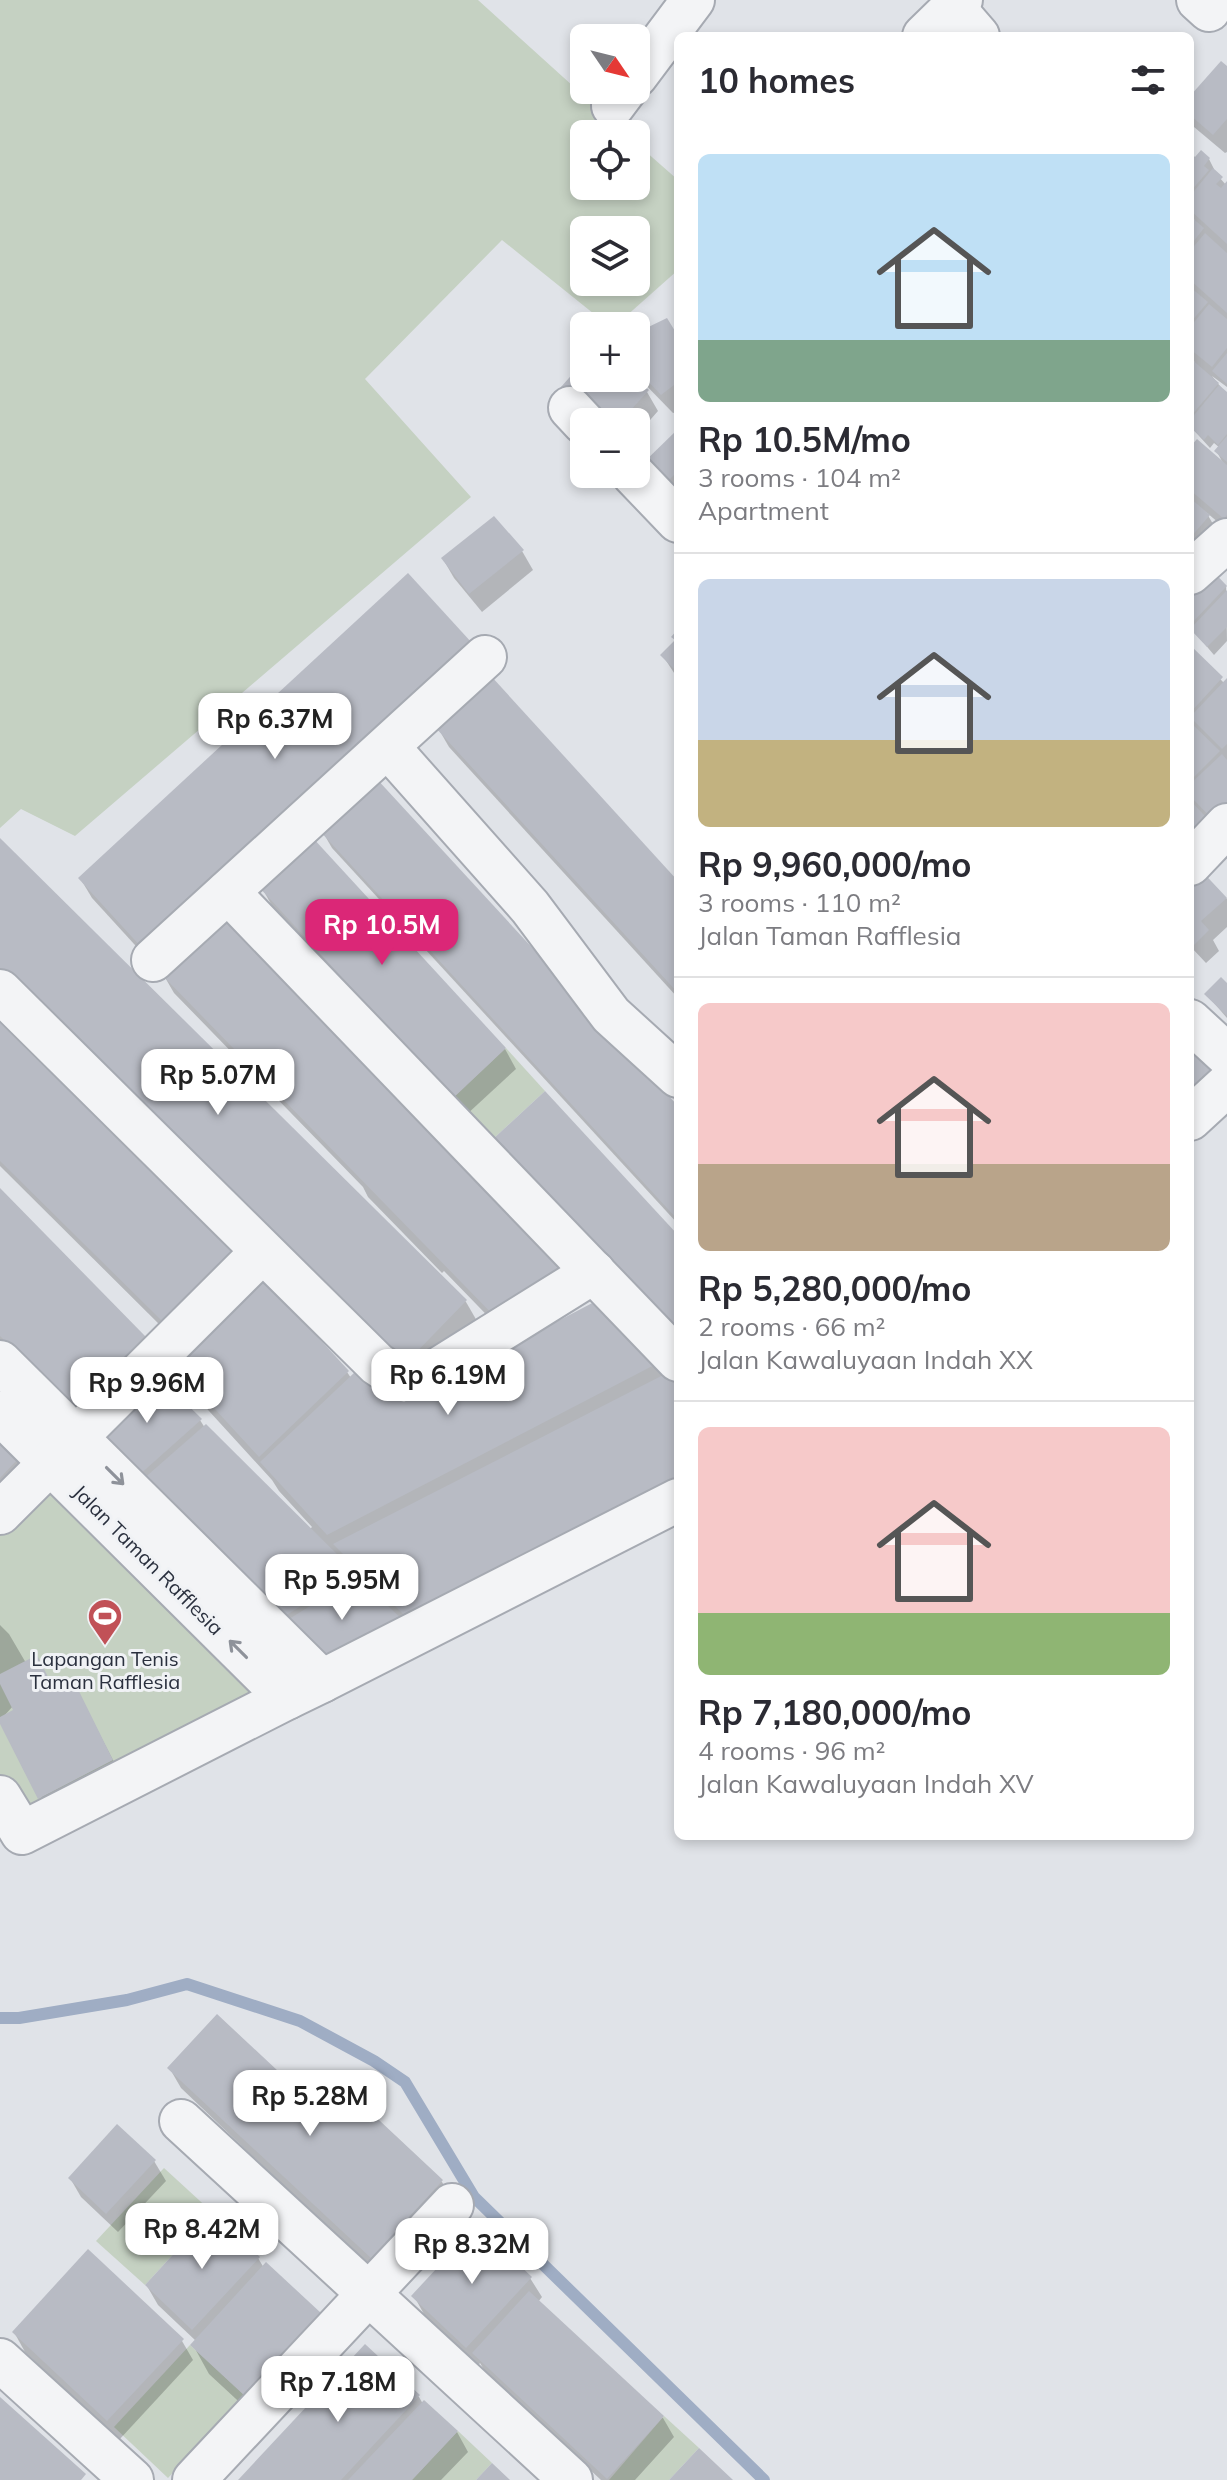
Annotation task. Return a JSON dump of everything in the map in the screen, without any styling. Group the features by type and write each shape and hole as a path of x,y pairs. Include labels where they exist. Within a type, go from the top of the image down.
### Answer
{"street":[{"path":"650,57 693,0"},
{"path":"646,488 674,517"},
{"path":"1194,569 1227,540"},
{"path":"153,960 485,657"},
{"path":"388,747 530,907 611,1015 674,1072"},
{"path":"1194,860 1227,825"},
{"path":"228,892 674,1356"},
{"path":"0,991 377,1364 402,1378 427,1376 594,1272"},
{"path":"1194,1025 1227,1055"},
{"path":"1194,1115 1227,1085"},
{"path":"0,1513 262,1252"},
{"name":"Jalan Taman Rafflesia","path":"0,1362 62,1449 304,1690"},
{"name":"Jalan Taman Rafflesia","path":"0,1413 62,1449"},
{"path":"0,1797 22,1833 674,1502"},
{"path":"181,2121 571,2480"},
{"path":"194,2480 452,2205"},
{"path":"0,2360 132,2480"}],"green space":[{"path":"0,0 478,0 570,83 570,104 593,104 611,120 570,120 570,200 650,200 650,155 674,176 674,274 650,295 650,216 570,216 570,295 502,240 365,379 471,497 75,836 21,809 0,828"},
{"path":"572,296 649,296 631,312 592,312"},
{"path":"506,1048 545,1091 492,1140 453,1098"},
{"path":"49,1469 280,1697 24,1827 0,1787 0,1520"},
{"path":"164,2168 212,2212 145,2285 96,2241"},
{"path":"190,2345 244,2395 168,2478 114,2427"},
{"path":"664,2416 699,2448 669,2480 609,2480"},
{"path":"458,2431 492,2463 476,2480 412,2480"}],"building":[{"path":"1221,61 1227,66 1227,119 1213,135 1194,118 1194,91"},
{"path":"1201,150 1210,158 1204,166 1209,170 1194,187 1194,156"},
{"path":"1213,168 1223,177 1216,184 1221,188 1227,181 1227,244 1194,214 1194,191"},
{"path":"1194,219 1204,228 1194,241"},
{"path":"1205,233 1227,253 1227,313 1194,284 1194,246"},
{"path":"1194,290 1208,302 1194,318"},
{"path":"1209,304 1227,319 1227,348 1212,367 1194,352 1194,322"},
{"path":"667,318 674,329 674,385 661,395 650,384 650,326"},
{"path":"1227,353 1227,384 1212,371"},
{"path":"1194,361 1219,383 1194,412"},
{"path":"570,377 570,392 647,392 633,408 585,408 561,387"},
{"path":"1219,385 1227,392 1227,434 1218,445 1208,435 1204,440 1194,431 1194,415"},
{"path":"674,433 674,475 664,485 650,475 650,456"},
{"path":"1227,436 1227,462 1214,451"},
{"path":"1197,439 1227,465 1227,515 1224,519 1194,493 1194,442"},
{"path":"1194,501 1210,515 1194,533"},
{"path":"494,516 524,550 469,594 441,558"},
{"path":"1208,566 1227,586 1194,621 1194,581"},
{"path":"408,573 472,643 143,949 78,878"},
{"path":"1227,590 1227,627 1207,647 1194,633 1194,625"},
{"path":"674,641 674,669 660,655"},
{"path":"1194,649 1223,677 1194,709"},
{"path":"491,676 674,877 674,989 435,727"},
{"path":"1227,678 1227,744 1222,749 1194,721 1194,713"},
{"path":"1194,726 1220,751 1194,777"},
{"path":"1222,754 1227,760 1227,817 1218,825 1194,800 1194,780"},
{"path":"375,777 674,1102 674,1216 318,829"},
{"path":"1194,804 1217,829 1194,853"},
{"path":"312,837 506,1048 453,1098 258,886"},
{"path":"0,838 467,1300 402,1367 0,969"},
{"path":"1197,866 1227,898 1201,921 1209,930 1194,945 1194,869"},
{"path":"228,910 567,1260 500,1322 161,974"},
{"path":"1221,977 1227,983 1227,1016 1204,994"},
{"path":"0,1023 231,1251 162,1321 0,1161"},
{"path":"1194,1030 1226,1062 1194,1090"},
{"path":"545,1091 674,1231 674,1339 492,1140"},
{"path":"0,1188 146,1337 72,1409 0,1336"},
{"path":"259,1273 349,1371 259,1457 169,1359"},
{"path":"598,1300 662,1361 327,1535 260,1462 355,1372 381,1394 404,1402"},
{"path":"671,1371 674,1374 674,1485 409,1620 333,1544"},
{"path":"155,1373 202,1419 137,1477 92,1433"},
{"path":"206,1424 355,1572 277,1621 141,1481"},
{"path":"0,1440 19,1458 0,1478"},
{"path":"357,1577 404,1621 322,1667 281,1624"},
{"path":"37,1655 54,1689 73,1679 113,1760 38,1799 0,1724 0,1717 13,1710 0,1684 0,1674"},
{"path":"217,2014 326,2116 348,2091 443,2180 371,2258 167,2068"},
{"path":"117,2124 156,2160 106,2214 68,2178"},
{"path":"212,2212 260,2257 192,2330 145,2285"},
{"path":"477,2225 532,2277 466,2348 411,2296"},
{"path":"88,2249 184,2339 107,2421 12,2332"},
{"path":"266,2262 321,2313 244,2395 190,2345"},
{"path":"529,2291 664,2416 607,2479 472,2353"},
{"path":"365,2344 420,2395 341,2480 238,2480"},
{"path":"0,2397 86,2474 81,2480 0,2480"},
{"path":"424,2400 458,2431 412,2480 348,2480"},
{"path":"699,2448 733,2480 669,2480"},
{"path":"492,2463 510,2480 476,2480"}],"waterway":[{"path":"0,2018 19,2018 127,2000 187,1984 300,2021 374,2061 405,2082 474,2197 764,2480"}],"place":[{"name":"Lapangan Tenis Taman Rafflesia","path":"105,1647"}]}
